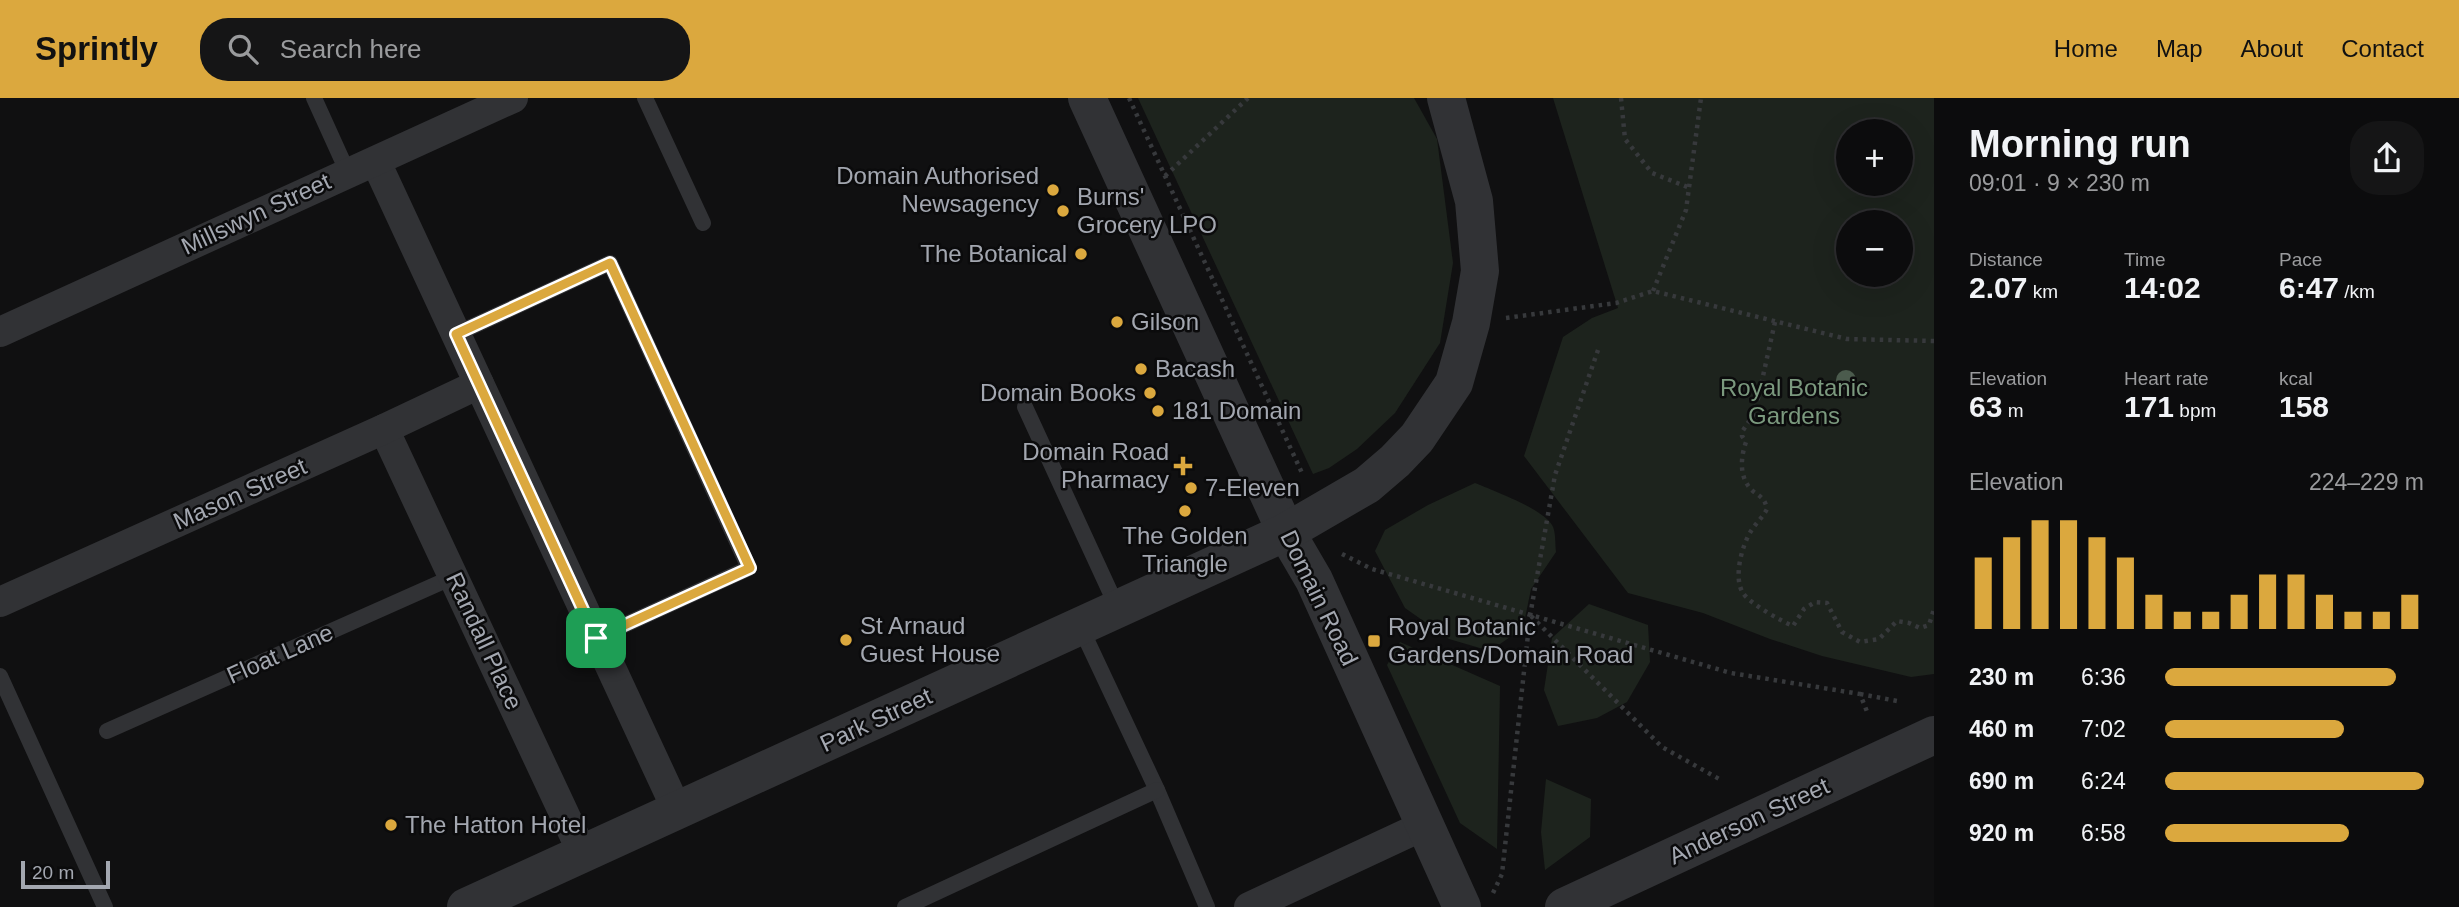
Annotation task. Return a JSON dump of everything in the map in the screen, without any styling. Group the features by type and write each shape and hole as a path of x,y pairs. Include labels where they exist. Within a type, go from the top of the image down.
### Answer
{"street":[{"name":"Millswyn Street","path":"0,332 513,98"},
{"name":"Domain Road","path":"1087,98 1286,532 1314,580 1425,825 1477,902"},
{"name":"Park Street","path":"466,907 1286,532 1367,485 1417,438 1454,383 1471,323 1480,271 1474,201 1446,98"},
{"path":"376,162 677,810"},
{"name":"Mason Street","path":"0,602 479,384"},
{"name":"Randall Place","path":"384,429 583,854"},
{"name":"Anderson Street","path":"1564,907 1934,735"},
{"path":"1249,907 1425,825"}],"lane":[{"path":"314,98 348,173"},
{"path":"645,98 703,223"},
{"path":"456,334 610,263 750,568 596,638"},
{"path":"1025,407 1118,609"},
{"name":"Float Lane","path":"107,731 453,576"},
{"path":"1080,626 1157,790 1207,907"},
{"path":"0,676 105,907"},
{"path":"905,907 1157,790"}],"path":[{"path":"1129,98 1302,473"},
{"path":"1166,176 1248,98"},
{"path":"1621,98 1625,139 1652,173 1689,188"},
{"path":"1653,291 1686,210 1701,98"},
{"path":"1471,323 1616,303 1653,291 1847,339 1934,341"},
{"path":"1775,323 1755,412 1742,432 1746,442 1743,450 1743,478 1755,493 1765,500 1768,509 1751,530 1740,553 1739,586 1744,596 1793,626 1804,609 1815,601 1827,603 1842,632 1860,642 1879,639 1897,621 1920,628 1929,625 1934,610"},
{"path":"1477,902 1502,874 1530,616 1555,475 1598,350"},
{"path":"1342,554 1372,569 1731,673 1897,701"},
{"path":"1530,616 1662,747 1721,780"},
{"path":"1860,694 1868,713"}],"green space":[{"path":"1138,98 1414,98 1437,139 1453,263 1440,343 1395,413 1357,449 1329,468 1313,474"},
{"name":"Royal Botanic Gardens","path":"1553,98 1934,98 1934,674 1911,677 1822,656 1703,613 1628,593 1524,456 1563,337 1592,318 1618,308"},
{"path":"1475,483 1539,513 1552,525 1555,538 1556,552 1531,589 1523,628 1490,651 1449,639 1405,608 1375,551 1385,530 1428,505"},
{"path":"1589,604 1648,625 1650,662 1627,702 1597,718 1558,726 1544,690 1552,638"},
{"path":"1400,642 1500,686 1497,849 1460,823 1387,665"},
{"path":"1546,779 1591,799 1590,837 1545,870 1541,832"}],"place":[{"name":"Domain Authorised Newsagency","path":"1053,190"},
{"name":"Burns' Grocery LPO","path":"1063,211"},
{"name":"The Botanical","path":"1081,254"},
{"name":"Gilson","path":"1117,322"},
{"name":"Bacash","path":"1141,369"},
{"name":"Domain Books","path":"1150,393"},
{"name":"181 Domain","path":"1158,411"},
{"name":"Domain Road Pharmacy","path":"1183,466"},
{"name":"7-Eleven","path":"1191,488"},
{"name":"The Golden Triangle","path":"1185,511"},
{"name":"St Arnaud Guest House","path":"846,640"},
{"name":"Royal Botanic Gardens/Domain Road","path":"1374,641"},
{"name":"The Hatton Hotel","path":"391,825"}],"route":[{"path":"610,263 750,568 596,638 456,334 610,263"}]}
